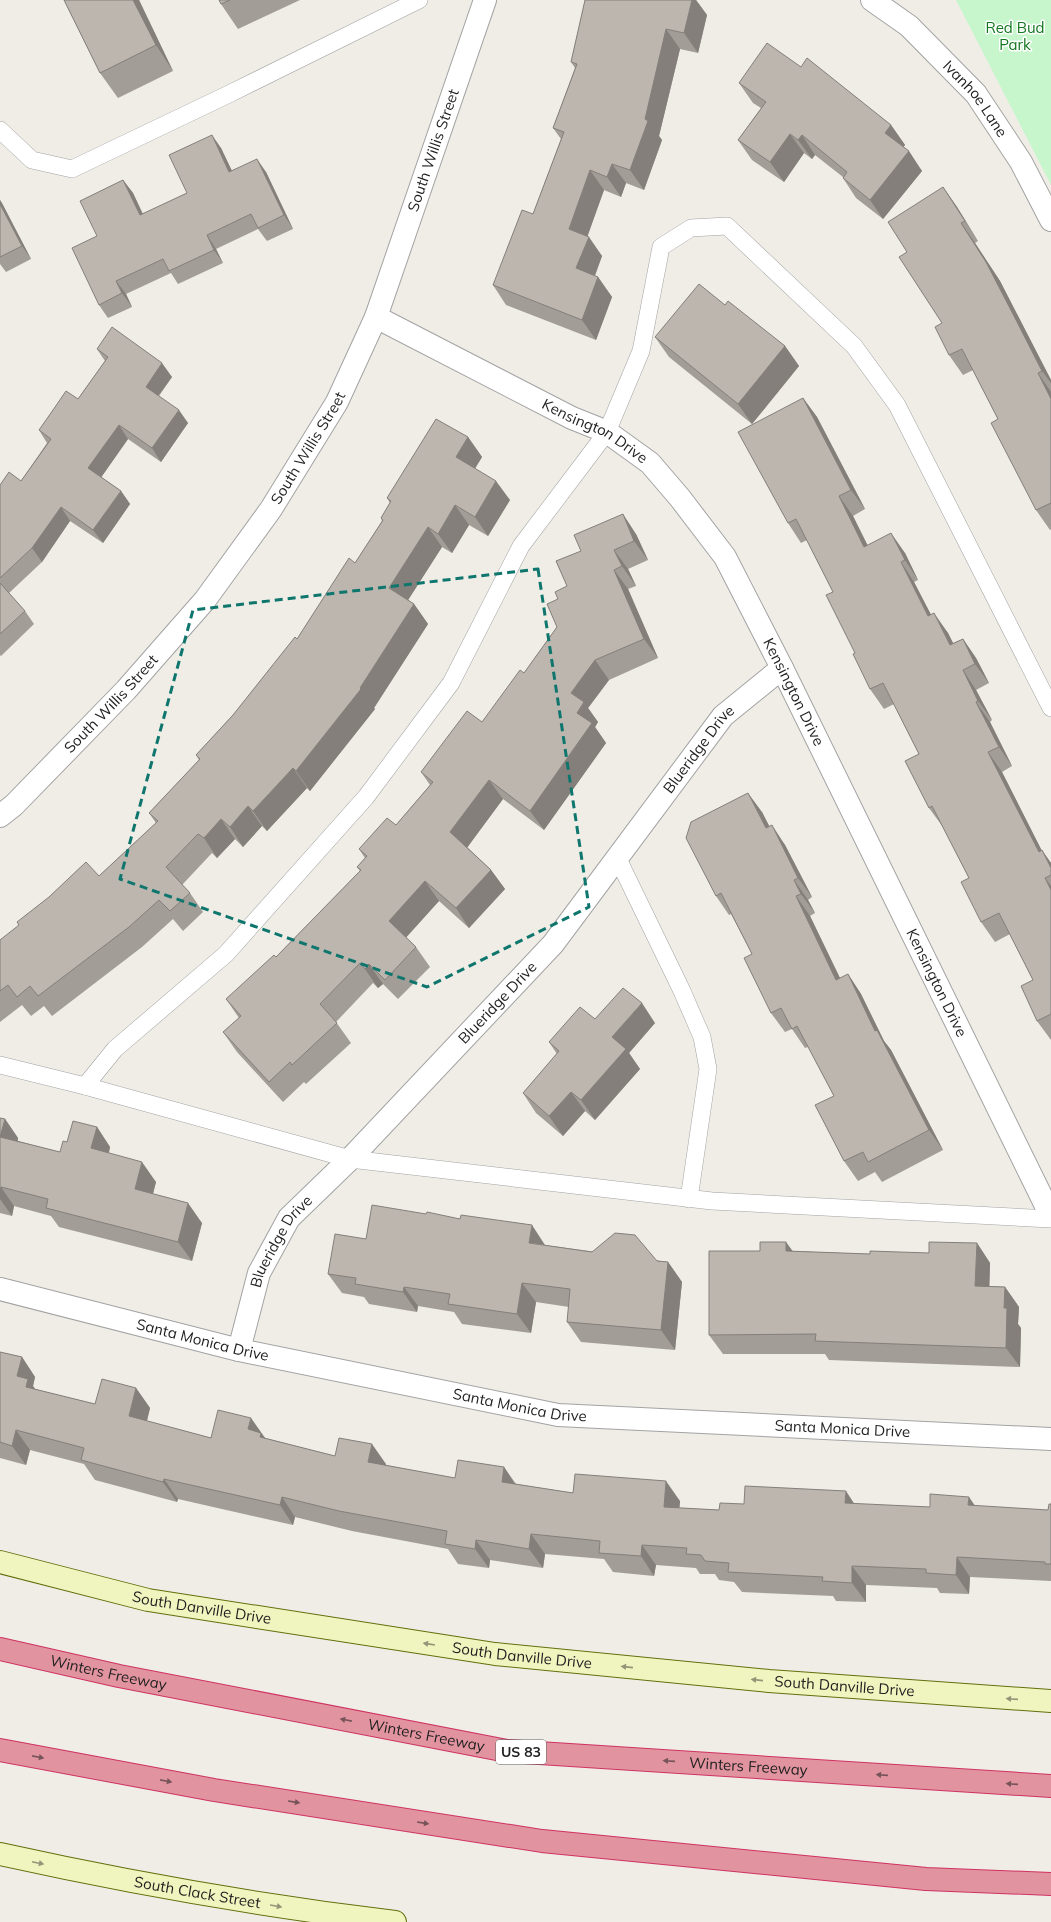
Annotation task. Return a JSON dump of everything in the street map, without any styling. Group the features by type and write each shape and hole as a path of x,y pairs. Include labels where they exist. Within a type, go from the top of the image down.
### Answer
{"highway":[{"name":"Winters Freeway","path":"0,1649 119,1676 507,1751 1051,1786"},
{"path":"0,1750 214,1790 542,1841 926,1879 1051,1884"}],"main road":[{"name":"South Danville Drive","path":"0,1562 148,1600 495,1654 769,1681 1051,1701"},
{"name":"South Clack Street","path":"0,1854 94,1875 294,1909 395,1922"}],"street":[{"name":"South Willis Street","path":"0,816 14,805 126,690 205,600 271,508 337,402 376,317 485,0"},
{"name":"Ivanhoe Lane","path":"872,0 909,26 976,94 1021,162 1051,220"},
{"name":"Kensington Drive","path":"376,317 572,418 607,432 650,463 680,498 725,557 782,668 1051,1218"},
{"name":"Blueridge Drive","path":"239,1350 259,1273 289,1218 350,1159 552,944 722,716 782,668"},
{"name":"Santa Monica Drive","path":"0,1289 239,1350 558,1415 1051,1439"}],"lane":[{"path":"0,130 32,160 72,169 229,94 419,0"},
{"path":"85,1086 115,1049 226,954 366,797 451,683 521,546 607,432 641,351 661,246 692,228 727,226 854,346 897,405 1051,708"},
{"path":"617,857 682,991 702,1038 708,1070 689,1199"},
{"path":"0,1065 85,1086 350,1159 712,1201 1051,1218"}],"highlighted area":[{"path":"538,569 589,907 427,987 120,879 193,610"}],"green space":[{"name":"Red Bud Park","path":"956,0 1051,0 1051,185"}],"building":[{"path":"64,0 133,0 156,45 100,73"},
{"path":"219,0 230,0 221,4"},
{"path":"585,0 692,0 684,33 666,29 645,119 648,121 630,170 612,164 607,177 590,170 569,229 589,237 576,268 598,277 582,320 493,285 522,210 533,214 564,132 553,128 577,64 571,62"},
{"path":"767,43 801,67 807,58 891,125 885,133 909,151 870,200 843,178 847,172 802,135 798,140 790,134 770,162 738,140 766,102 739,83"},
{"path":"212,135 229,172 257,159 284,215 258,228 251,214 207,235 214,250 169,271 163,259 116,281 122,293 99,305 72,248 97,236 80,201 123,180 140,215 187,193 169,155"},
{"path":"943,187 965,221 961,223 986,262 1014,316 1042,371 1038,373 1051,399 1051,503 1036,510 991,423 998,419 962,349 949,355 935,327 942,323 899,257 907,252 888,222"},
{"path":"0,204 22,246 0,257"},
{"path":"699,284 725,305 728,301 785,346 738,404 655,337"},
{"path":"112,327 162,363 146,387 179,410 152,448 119,425 88,468 121,491 93,530 61,507 32,548 0,578 0,485 9,472 21,481 51,439 39,430 66,391 78,399 108,357 97,349"},
{"path":"803,398 851,490 839,496 864,547 891,533 905,560 901,562 928,616 934,613 950,645 963,639 975,664 963,670 978,701 976,702 999,747 988,752 1039,852 1042,850 1051,868 1051,875 1045,878 1051,890 1051,1014 1037,1021 1021,986 1033,980 999,913 981,922 961,882 969,878 932,806 929,808 905,761 919,754 883,683 870,689 853,654 855,653 826,595 833,592 796,519 788,523 738,432"},
{"path":"436,419 468,437 456,457 496,481 475,517 455,505 438,534 428,527 389,588 414,604 360,688 361,689 296,771 293,768 253,811 248,806 230,827 221,819 204,838 198,834 166,867 190,893 170,911 159,900 129,927 38,996 30,986 17,997 8,985 0,991 0,940 19,925 17,922 49,897 86,862 99,876 158,821 149,813 200,759 196,755 233,715 295,637 297,639 349,558 355,563 383,520 381,518 391,501 387,498"},
{"path":"623,514 634,541 614,550 622,566 614,570 644,639 595,660 571,693 584,702 577,713 592,723 530,811 489,780 450,832 491,870 456,908 425,881 389,921 416,947 385,980 369,964 365,969 360,963 320,1004 337,1023 292,1065 290,1062 269,1082 223,1032 241,1016 226,999 274,955 276,957 361,870 357,867 367,856 359,849 387,818 396,825 433,782 421,772 467,711 482,722 520,670 524,673 557,627 547,604 558,599 555,592 567,586 556,561 581,551 574,535"},
{"path":"0,583 25,611 0,634"},
{"path":"748,793 766,828 772,825 798,878 794,880 801,894 796,896 836,980 848,974 875,1031 877,1030 929,1130 868,1162 863,1152 844,1161 815,1105 834,1096 797,1026 792,1029 781,1008 771,1013 744,958 752,954 721,893 716,896 686,838 691,822"},
{"path":"623,988 642,1003 612,1037 626,1049 581,1100 571,1092 549,1116 523,1093 559,1051 549,1042 580,1007 595,1019"},
{"path":"0,1118 5,1119 0,1137"},
{"path":"73,1121 97,1127 91,1148 142,1162 135,1189 188,1203 178,1242 46,1208 48,1199 1,1187 0,1190 0,1137 60,1152 63,1141 67,1142"},
{"path":"372,1205 426,1214 427,1212 460,1219 461,1215 532,1225 529,1243 592,1252 615,1233 635,1235 657,1261 668,1262 661,1330 567,1322 570,1289 522,1283 517,1314 448,1304 450,1294 404,1287 403,1292 355,1284 356,1278 328,1274 335,1234 366,1239"},
{"path":"760,1242 786,1242 786,1251 870,1254 870,1251 929,1253 929,1242 977,1243 975,1286 1005,1287 1004,1308 1007,1308 1006,1348 815,1341 816,1334 709,1335 709,1251 760,1251"},
{"path":"0,1352 22,1357 17,1376 28,1379 26,1387 95,1404 102,1379 136,1388 129,1416 211,1438 218,1410 251,1418 248,1429 261,1433 260,1437 335,1456 339,1438 372,1444 368,1462 455,1478 458,1460 504,1467 502,1482 573,1493 575,1474 666,1481 664,1507 719,1510 720,1503 744,1504 745,1486 846,1491 845,1503 930,1507 930,1494 969,1497 968,1505 1048,1510 1049,1504 1051,1504 1051,1564 1045,1564 1045,1562 957,1557 956,1575 926,1573 926,1569 852,1566 852,1583 822,1581 823,1577 728,1572 729,1563 705,1561 701,1555 686,1554 687,1548 642,1545 641,1556 599,1553 600,1541 531,1534 529,1549 476,1540 475,1549 445,1544 447,1531 339,1511 282,1497 280,1505 164,1479 163,1482 81,1460 84,1448 16,1430 12,1446 0,1442"}]}
